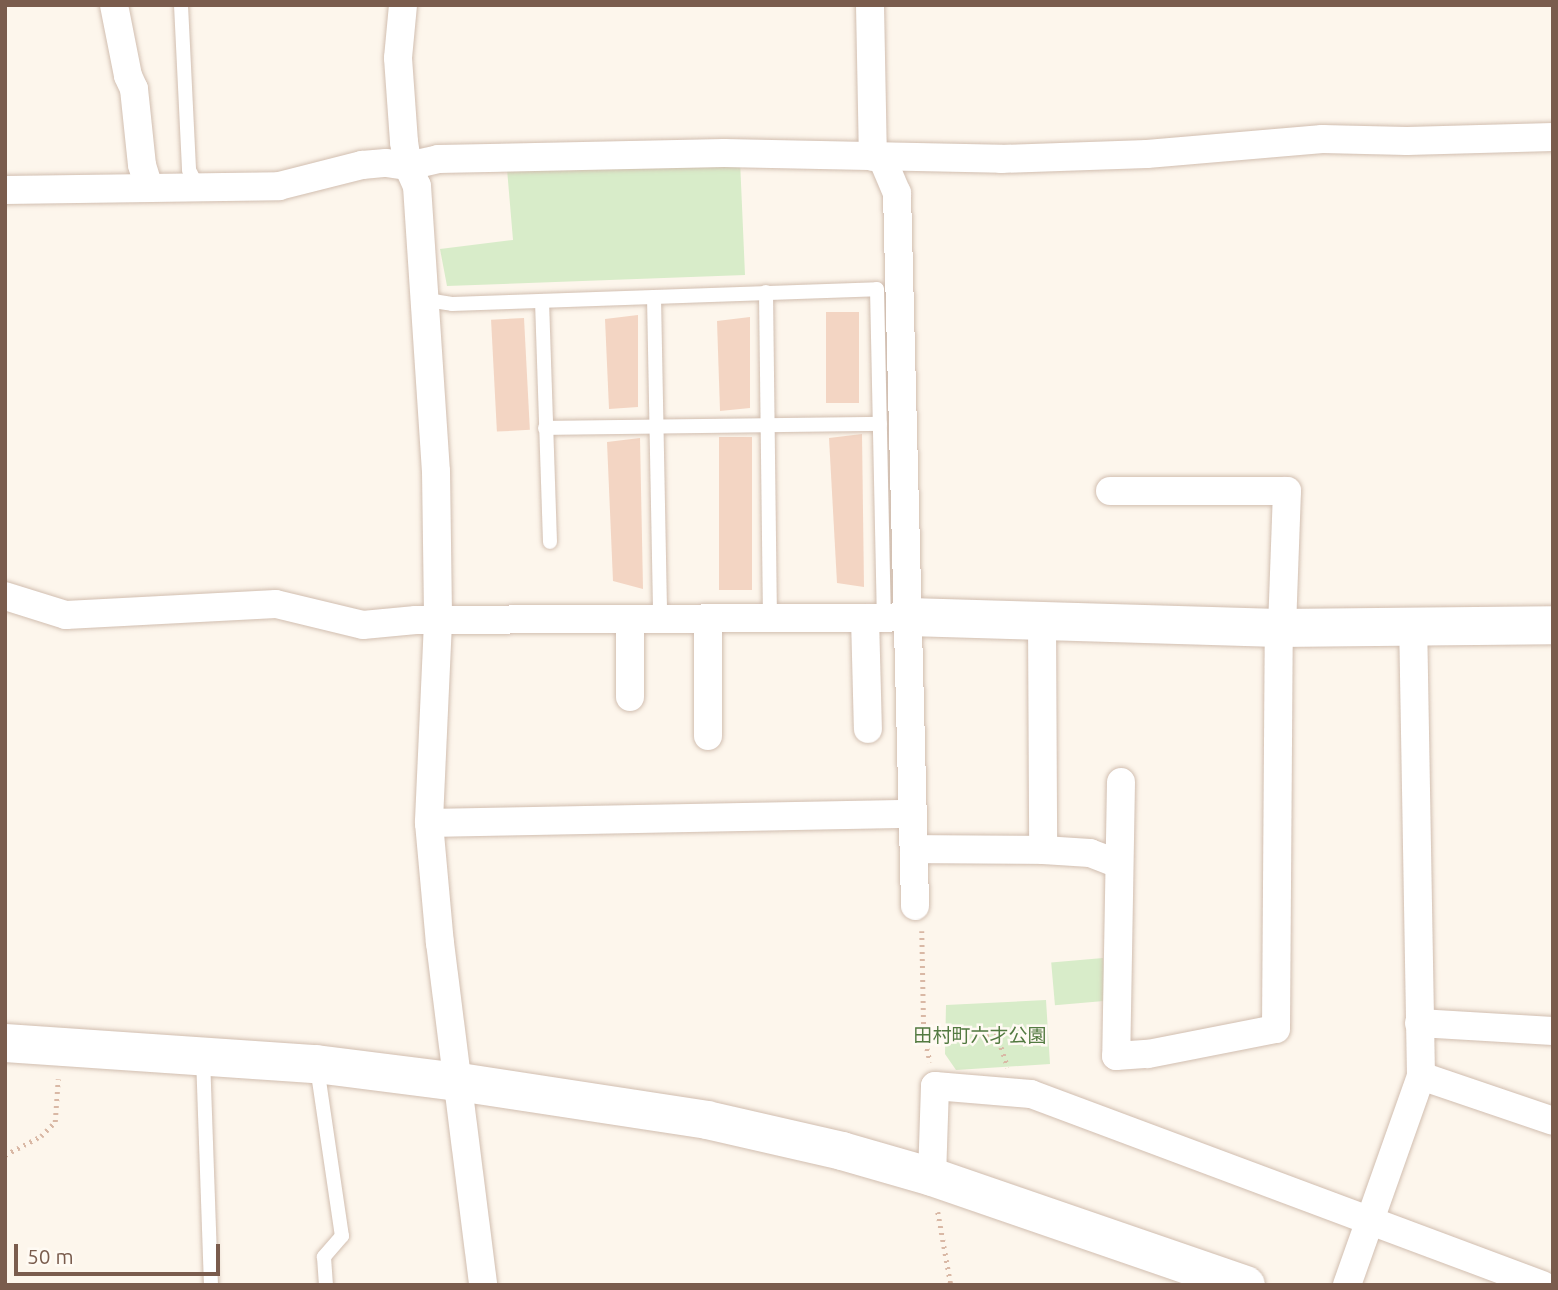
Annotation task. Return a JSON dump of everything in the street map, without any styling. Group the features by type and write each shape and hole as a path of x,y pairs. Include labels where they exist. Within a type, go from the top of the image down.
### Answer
{"street":[{"path":"114,5 128,76 134,89 142,165 149,188"},
{"path":"403,5 398,58 408,166 417,186 427,300 436,471 438,622 429,823 440,943 483,1285"},
{"path":"868,729 886,617 897,193 878,158 870,5"},
{"path":"5,190 279,186 362,165 386,163 408,166 438,159 465,158 724,153 1001,159 1147,153 1322,139 1407,142 1553,137"},
{"path":"1110,491 1287,491 1281,628 1276,1029 1148,1054 1116,1056 1121,782"},
{"path":"5,596 66,615 276,604 363,625 416,620 438,622 886,617 1281,628 1553,625"},
{"path":"886,617 912,814 915,906"},
{"path":"629,619 630,697"},
{"path":"708,619 708,736"},
{"path":"1042,621 1044,850"},
{"path":"1347,1285 1421,1076 1413,628"},
{"path":"429,823 912,814"},
{"path":"914,849 1090,853 1119,864"},
{"path":"1419,1023 1553,1031"},
{"path":"5,1043 316,1065 459,1082 707,1121 842,1151 932,1177 1245,1285"},
{"path":"1421,1076 1553,1121"},
{"path":"932,1177 935,1086 1031,1094 1372,1219 1542,1285"}],"lane":[{"path":"181,5 190,170 198,188"},
{"path":"427,300 452,304 877,289 886,617"},
{"path":"765,292 770,619"},
{"path":"654,297 660,620"},
{"path":"542,300 550,542"},
{"path":"545,429 657,425 880,424"},
{"path":"203,1055 211,1285"},
{"path":"316,1065 342,1236 324,1257 326,1285"}],"path":[{"path":"915,906 921,910 924,1035 935,1086"},
{"path":"924,1035 997,1034 1011,1077 1010,1093"},
{"path":"5,1155 41,1136 55,1122 59,1071"},
{"path":"932,1177 951,1285"}],"green space":[{"path":"740,160 745,275 447,286 440,249 513,240 507,169"},
{"path":"1103,958 1107,1001 1055,1005 1051,963"},
{"name":"田村町六才公園","path":"1046,1000 1050,1064 956,1070 945,1054 946,1005"}],"building":[{"path":"826,312 859,312 859,403 826,403"},
{"path":"638,315 638,407 609,409 605,319"},
{"path":"750,317 750,408 720,411 717,321"},
{"path":"524,318 530,430 497,432 491,320"},
{"path":"862,434 864,587 837,583 829,438"},
{"path":"719,437 752,437 752,590 719,590"},
{"path":"640,438 643,589 613,581 607,442"}]}
